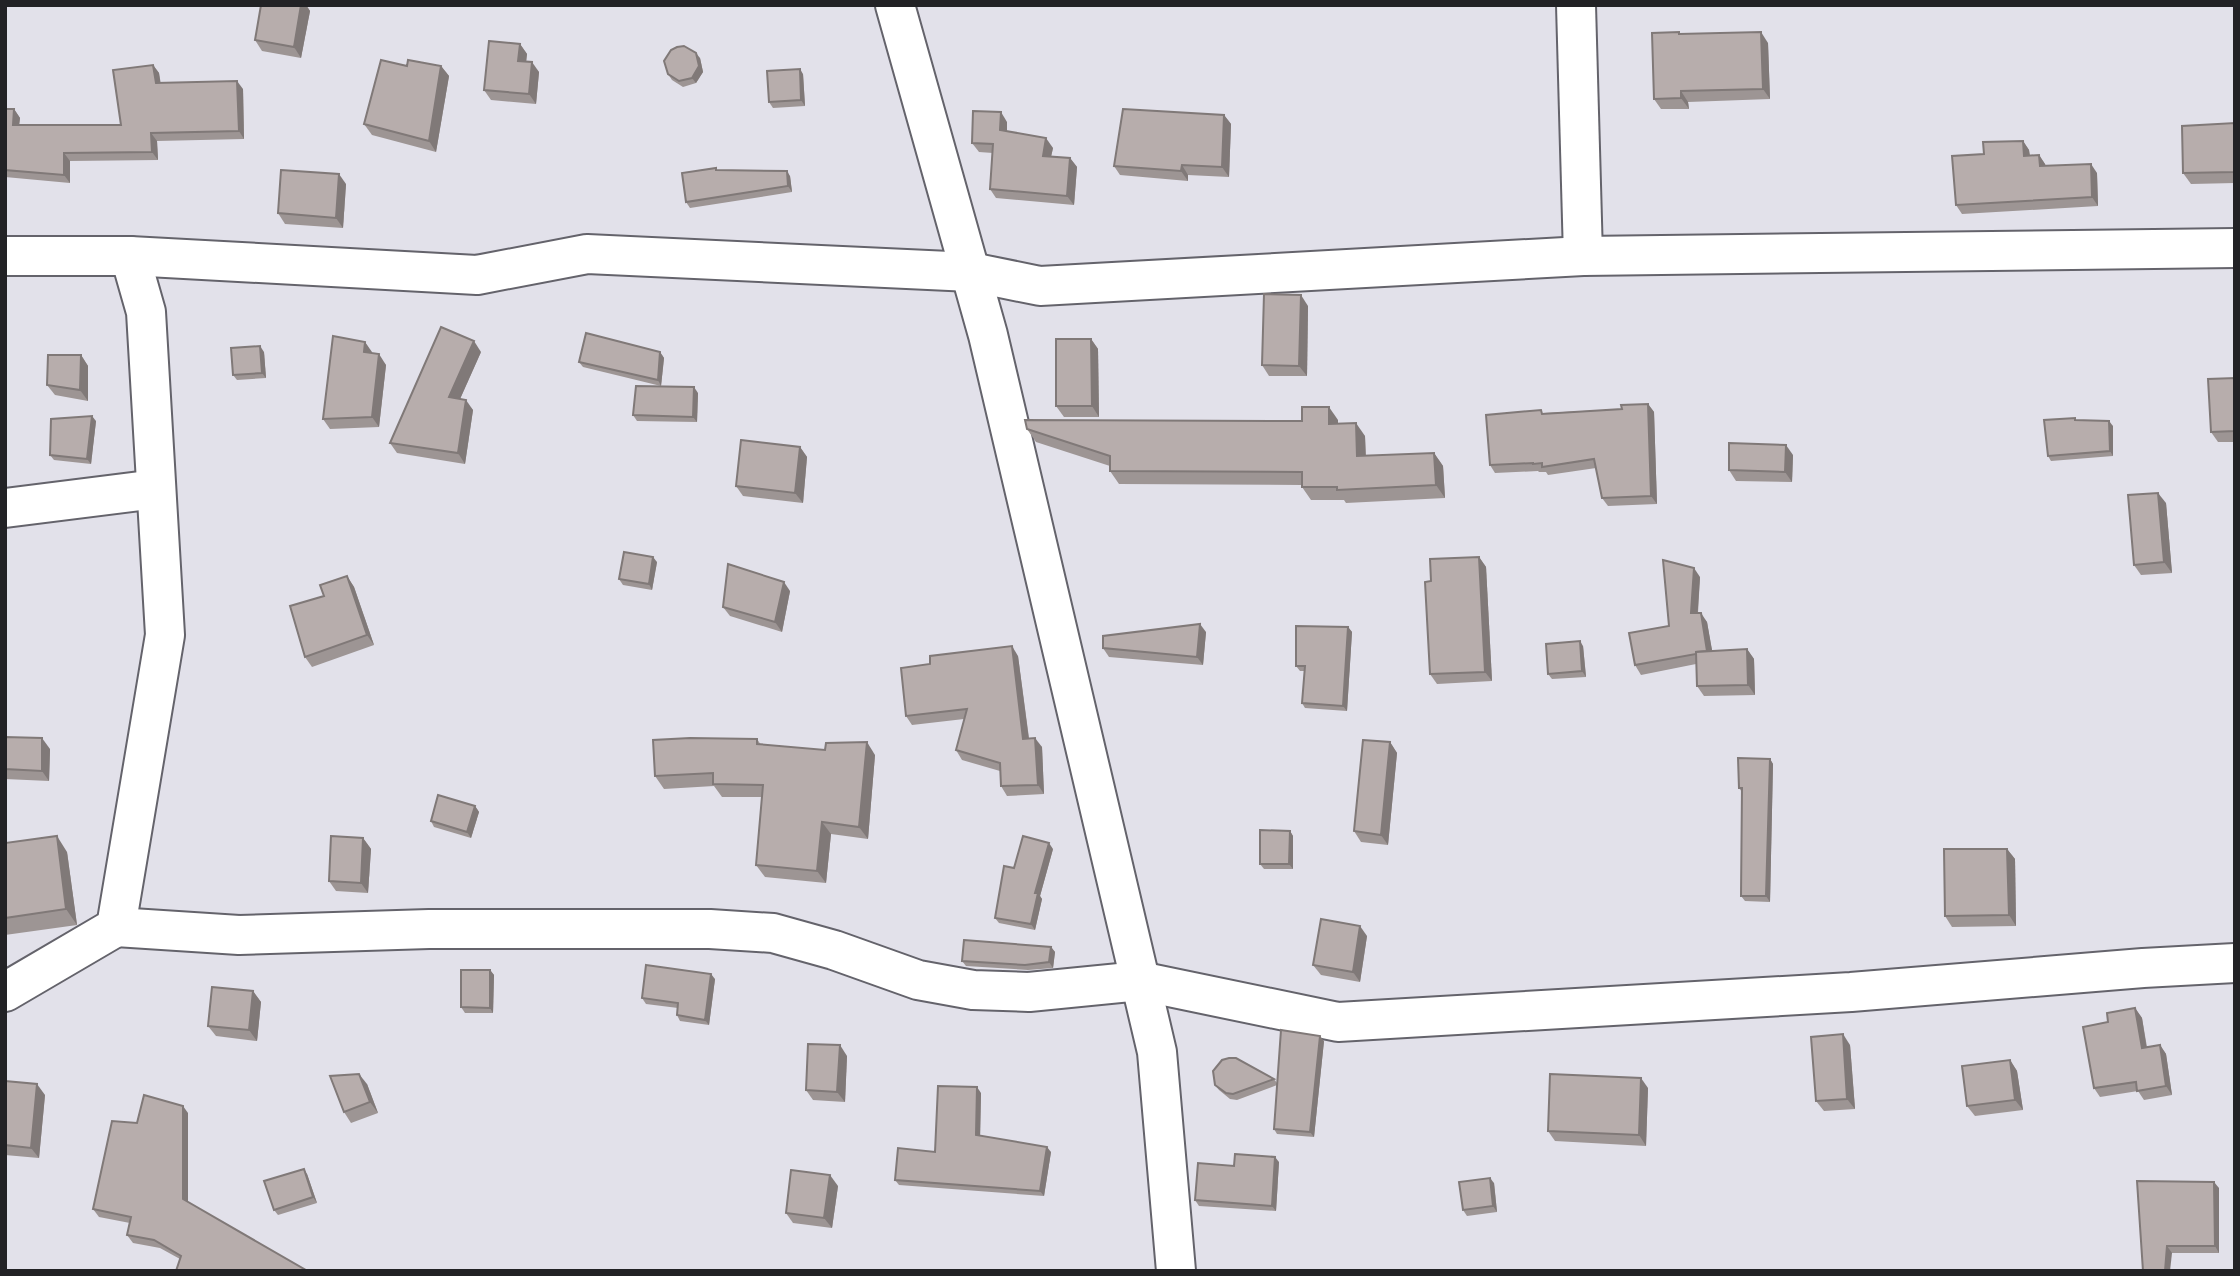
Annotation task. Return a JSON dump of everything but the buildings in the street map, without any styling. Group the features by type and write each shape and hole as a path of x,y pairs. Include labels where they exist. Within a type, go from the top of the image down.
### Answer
{"street":[{"path":"895,5 988,335 1157,1052 1176,1271"},
{"path":"1576,5 1583,256"},
{"path":"5,256 130,256 477,275 587,254 971,272 1040,286 1583,256 2235,248"},
{"path":"116,927 164,635 146,312 130,256"},
{"path":"5,508 156,489"},
{"path":"5,992 116,927 239,935 429,929 710,929 773,933 834,950 918,980 973,990 1029,992 1139,981 1338,1022 1851,992 2143,968 2235,964"}]}
